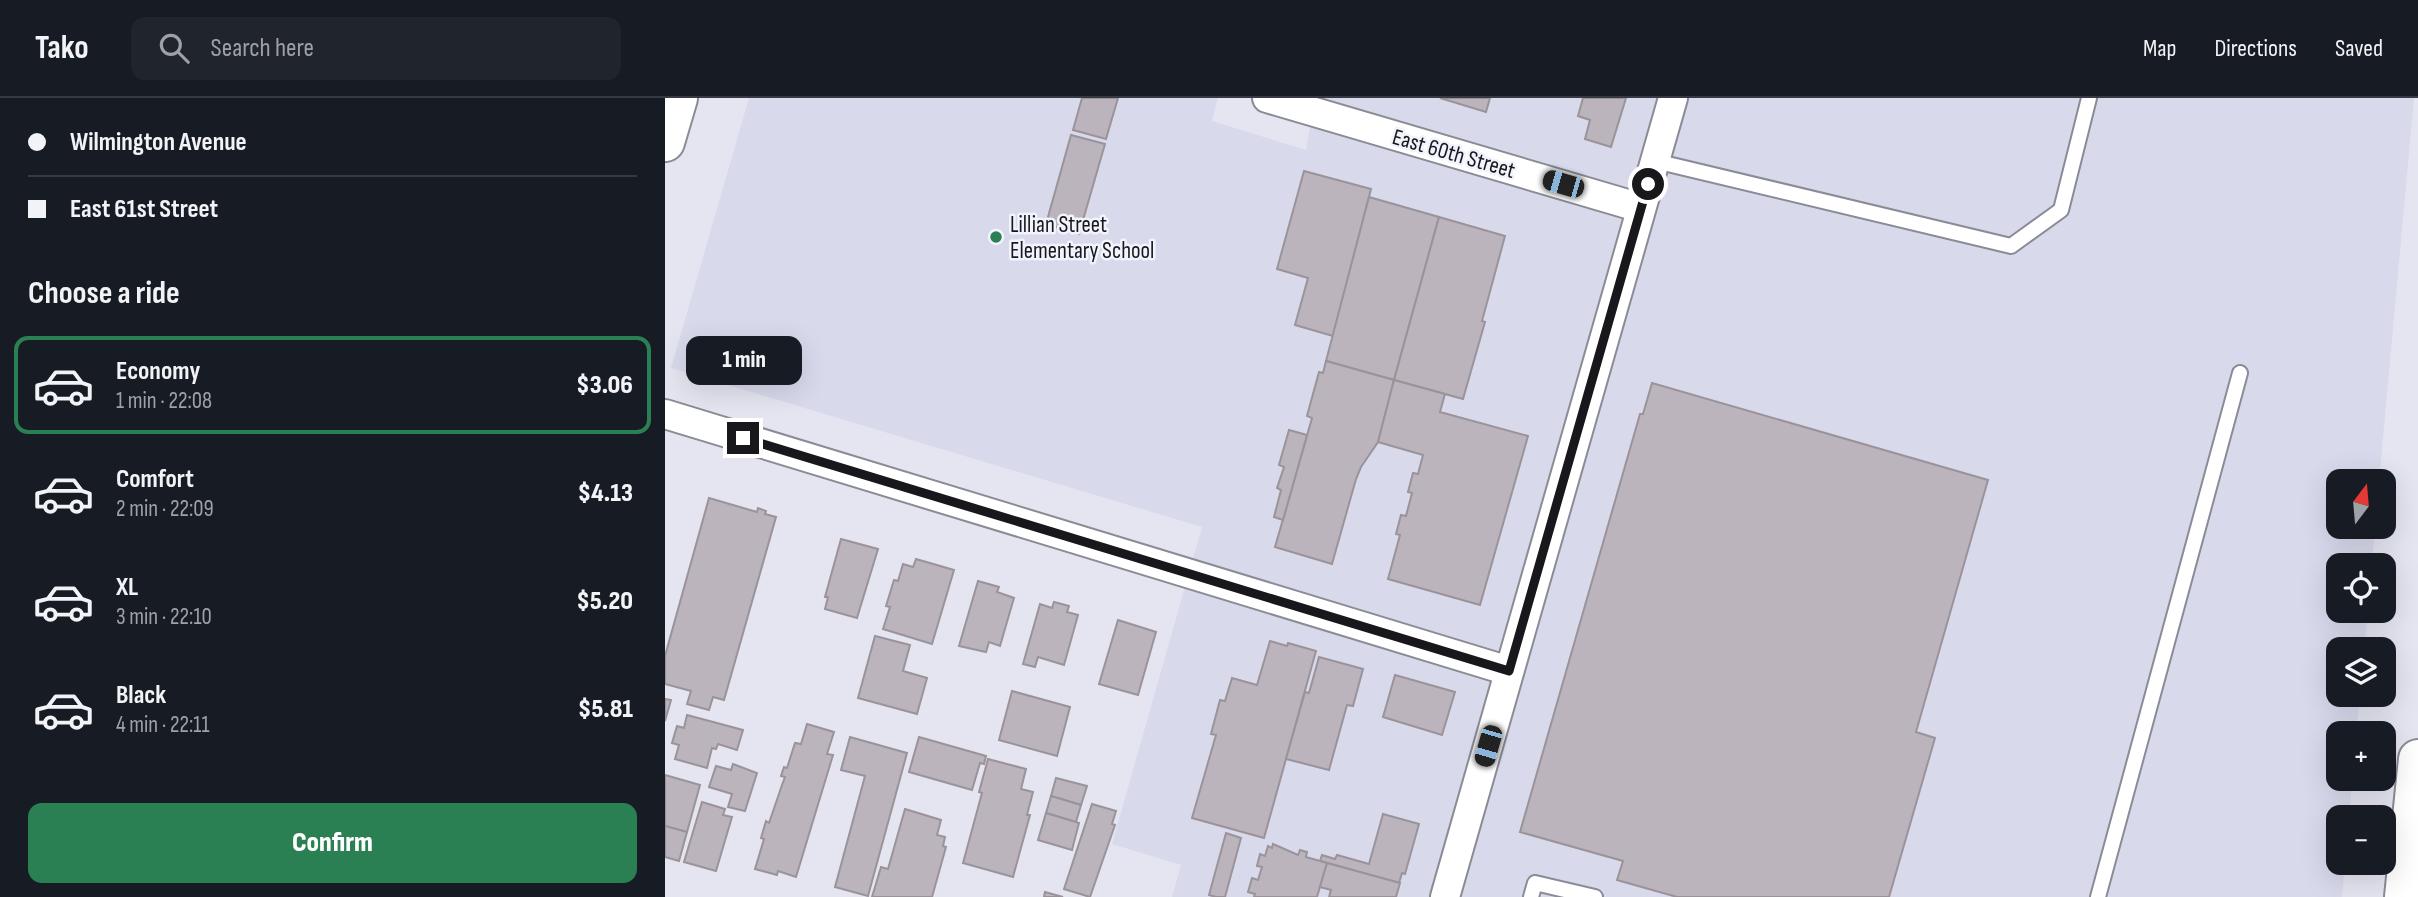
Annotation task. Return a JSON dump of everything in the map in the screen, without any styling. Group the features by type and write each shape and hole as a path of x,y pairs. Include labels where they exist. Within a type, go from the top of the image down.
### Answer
{"main road":[{"path":"665,142 678,98"},
{"path":"2404,897 2418,759"}],"street":[{"name":"East 60th Street","path":"1267,98 1641,208"},
{"path":"1445,897 1673,98"},
{"path":"665,414 1509,671"}],"lane":[{"path":"1655,161 2011,246 2061,210 2089,98"},
{"path":"2098,897 2240,373"},
{"path":"1531,897 1535,883 1595,897"}],"shaded area":[{"path":"749,98 1218,98 1212,121 1306,150 1315,98 2414,98 2380,469 2326,469 2326,539 2374,539 2373,553 2326,553 2326,623 2367,623 2365,637 2326,637 2326,707 2359,707 2357,721 2326,721 2326,791 2351,791 2350,805 2326,805 2326,875 2344,875 2342,897 1172,897 1181,865 1112,844 1202,527 671,368"}],"building":[{"path":"1082,98 1118,98 1106,139 1073,130"},
{"path":"1440,98 1490,98 1486,112"},
{"path":"1583,98 1626,98 1611,147 1585,139 1590,120 1578,116"},
{"path":"1071,135 1105,144 1079,234 1046,224"},
{"path":"1304,171 1371,189 1333,336 1295,325 1308,278 1277,269"},
{"path":"1369,197 1439,217 1394,380 1326,361"},
{"path":"1439,217 1505,236 1463,399 1394,380"},
{"path":"1326,361 1394,380 1378,442 1356,479 1332,564 1275,547 1312,418 1307,416 1319,372 1323,373"},
{"path":"1394,380 1445,394 1440,412 1528,436 1480,605 1388,579 1400,535 1396,534 1401,515 1406,516 1412,493 1408,492 1413,473 1418,474 1423,455 1378,442"},
{"path":"1652,383 1988,480 1916,732 1935,738 1889,897 1677,897 1617,880 1623,861 1520,832 1640,414 1643,414"},
{"path":"1289,430 1307,435 1283,520 1274,517 1281,490 1277,488 1284,467 1279,465"},
{"path":"709,498 757,512 758,508 766,511 765,514 776,517 724,700 713,697 709,710 687,704 691,691 665,684 665,656"},
{"path":"841,539 878,549 857,618 825,609 828,597 825,597"},
{"path":"916,559 954,570 932,644 883,629 890,607 886,606 894,580 898,581 903,564 913,567"},
{"path":"978,581 999,587 997,592 1014,598 1000,646 989,642 986,652 959,646"},
{"path":"1054,602 1069,606 1067,612 1078,615 1064,665 1038,657 1035,667 1023,664 1040,604 1052,608"},
{"path":"1118,620 1156,632 1138,695 1099,684"},
{"path":"875,636 910,645 903,671 927,678 917,714 858,698"},
{"path":"1270,641 1316,651 1264,838 1192,818 1216,735 1211,734 1220,700 1225,701 1232,678 1257,685"},
{"path":"1319,657 1363,669 1353,706 1347,705 1329,770 1286,759 1305,692 1309,693"},
{"path":"1395,675 1455,692 1442,735 1383,717"},
{"path":"1012,691 1070,707 1057,756 999,740"},
{"path":"665,699 671,700 665,721"},
{"path":"687,715 743,730 737,750 718,744 716,749 712,748 707,768 675,759 679,745 672,743 677,726 684,728"},
{"path":"807,724 834,732 827,754 833,755 796,877 778,871 777,875 755,869 766,821 769,823 785,777 781,776 784,767 787,768 795,743 801,744"},
{"path":"850,737 907,753 868,896 835,887 865,776 841,770"},
{"path":"919,737 986,756 984,764 980,763 972,790 909,772"},
{"path":"988,759 1026,769 1021,789 1033,792 1027,815 1030,815 1013,877 963,863 982,793 979,792"},
{"path":"733,764 757,773 745,811 728,807 732,794 709,787 716,766 731,770"},
{"path":"665,775 700,785 687,832 665,826"},
{"path":"1056,778 1087,786 1081,805 1051,796"},
{"path":"1051,796 1081,805 1076,822 1046,813"},
{"path":"702,802 725,809 723,815 732,817 716,871 684,862"},
{"path":"1092,804 1116,811 1112,824 1115,825 1090,897 1064,889"},
{"path":"905,809 941,820 937,835 945,837 943,846 946,847 932,897 872,897 881,867 888,869"},
{"path":"1046,813 1079,823 1072,850 1038,840"},
{"path":"1383,814 1419,824 1405,874 1402,873 1399,883 1320,861 1322,855 1335,859 1337,855 1369,864"},
{"path":"665,826 687,832 679,861 665,857"},
{"path":"1226,833 1241,838 1225,897 1216,897 1209,895"},
{"path":"1273,844 1298,855 1300,850 1307,852 1306,857 1327,863 1317,897 1254,897 1255,894 1248,892 1252,878 1258,880 1262,867 1257,866 1260,854 1265,856 1268,846 1272,848"},
{"path":"1327,863 1400,883 1396,897 1329,897 1331,890 1320,887"},
{"path":"1045,892 1063,897 1044,897"}],"place":[{"name":"Lillian Street Elementary School","path":"996,237"}],"route":[{"path":"743,438 1509,671 1648,184"}]}
